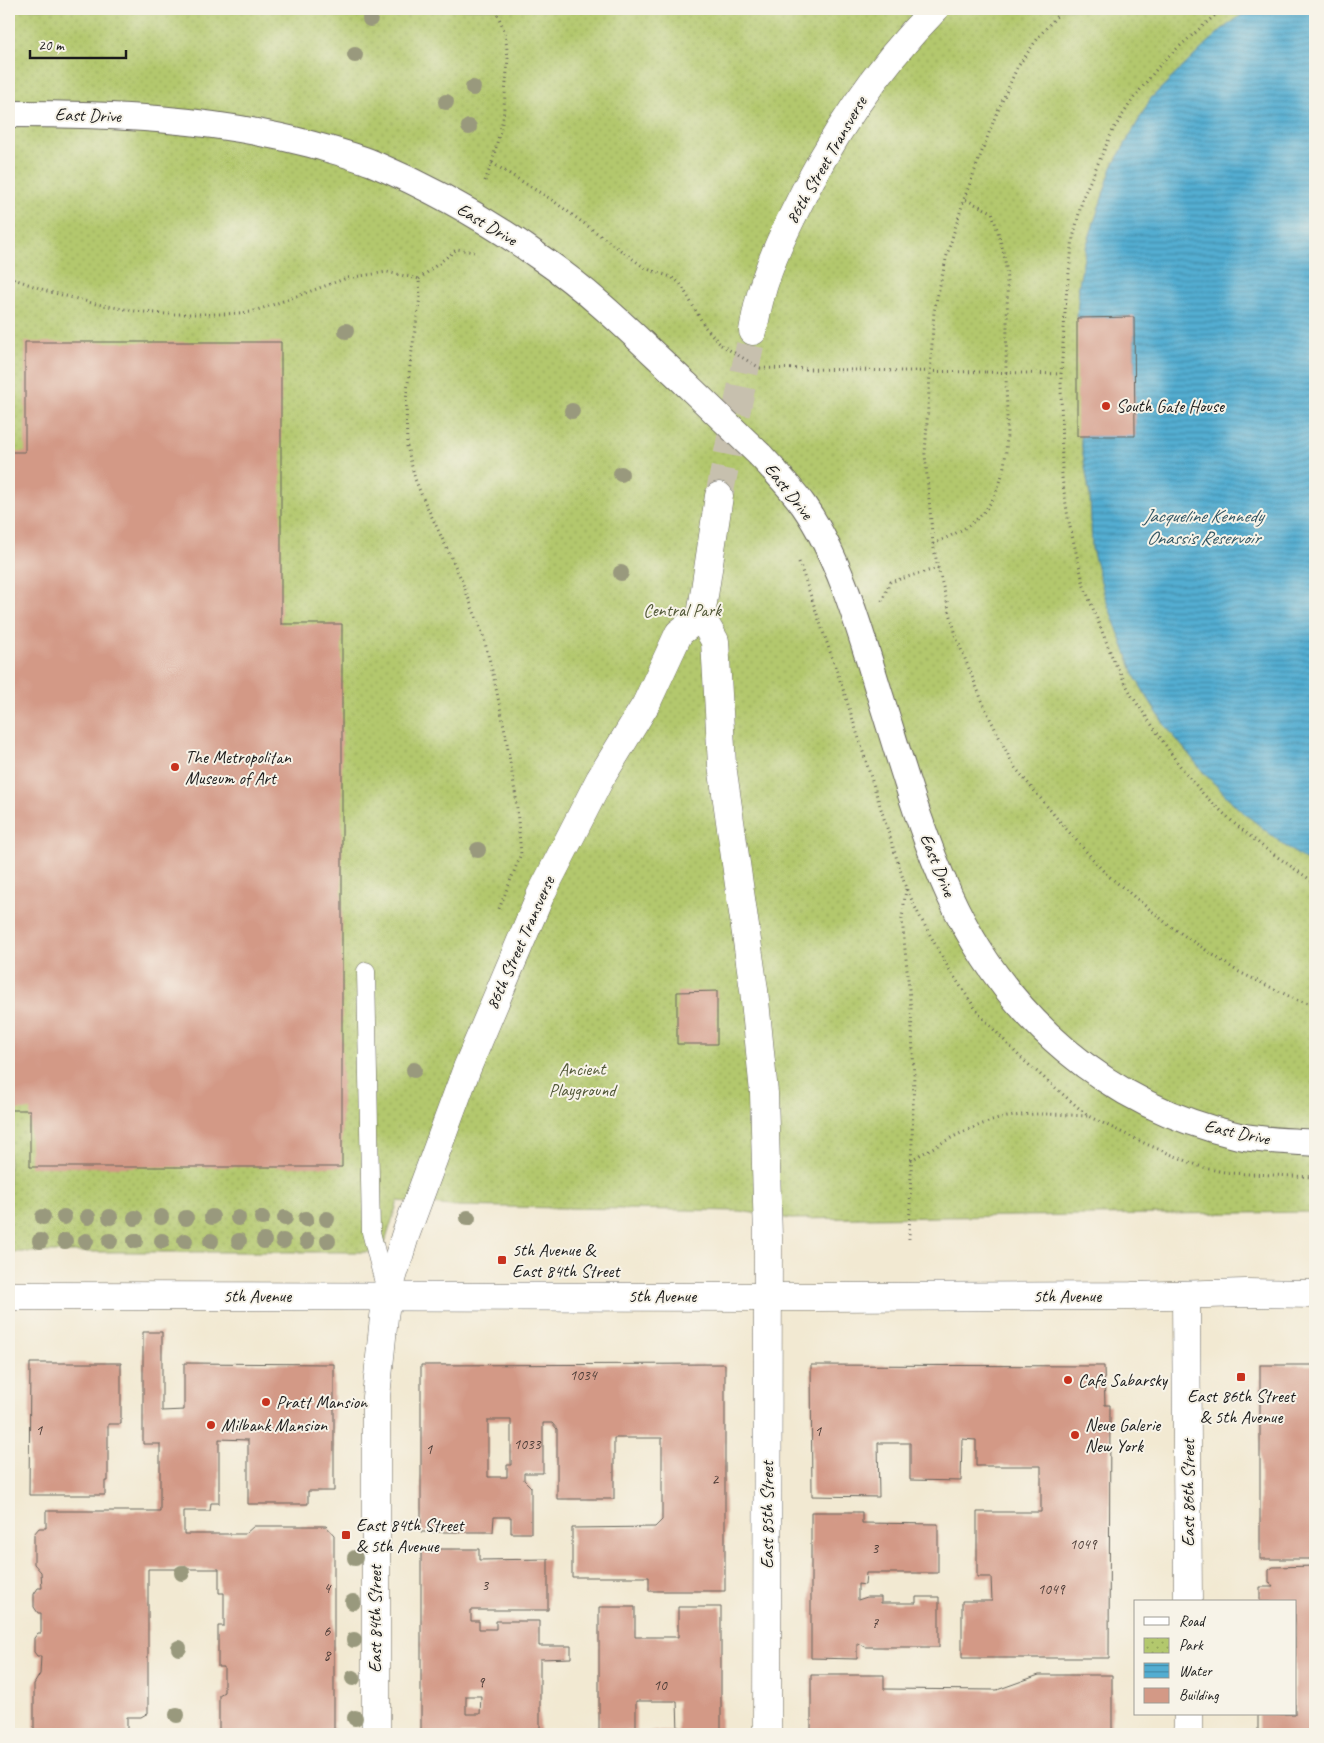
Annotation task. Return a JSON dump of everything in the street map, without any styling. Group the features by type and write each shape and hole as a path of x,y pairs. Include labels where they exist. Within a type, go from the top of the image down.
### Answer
{"main road":[{"name":"86th Street Transverse","path":"753,331 759,298 770,267 802,197 825,155 854,108 878,76 904,42 935,9"},
{"path":"719,496 701,616 715,642 722,764 760,1042 768,1238 767,1297"},
{"name":"86th Street Transverse","path":"388,1296 405,1236 467,1068 540,896 600,779 646,704 679,633 701,616"},
{"name":"5th Avenue","path":"9,1296 767,1297 1315,1294"},
{"name":"East 86th Street","path":"1186,1295 1188,1600"},
{"name":"East 84th Street","path":"376,1734 376,1397 379,1357 388,1296"},
{"name":"East 85th Street","path":"767,1297 767,1734"},
{"path":"1188,1716 1188,1734"}],"street":[{"name":"East Drive","path":"9,114 87,114 199,122 286,138 371,163 444,199 542,258 616,319 687,384 760,455 783,479 804,506 822,537 838,571 918,816 946,886 966,928 984,957 1028,1016 1078,1060 1140,1100 1176,1118 1240,1136 1315,1143"}],"lane":[{"path":"366,971 371,1232 388,1296"}],"path":[{"path":"484,181 492,163 502,119 504,80 508,58 505,32 495,9"},
{"path":"1063,9 1040,35 1017,68 995,117 964,199 947,255 934,311 925,454 933,544 938,568 957,639 986,708 1014,765 1055,816 1105,872 1170,926 1237,971 1299,1001 1315,1006"},
{"path":"1222,9 1164,61 1132,99 1113,130 1083,197 1074,238 1068,280 1061,374 1062,478 1068,518 1084,586 1113,659 1132,696 1177,762 1204,795 1235,824 1266,849 1315,882"},
{"path":"492,163 552,200 641,265 671,277 680,283 704,327 720,345 760,368 1061,374"},
{"path":"933,544 964,529 981,515 991,503 1001,483 1004,466 1006,428 1006,266 992,212 964,199"},
{"path":"419,279 457,248 476,252"},
{"path":"9,278 47,291 96,304 134,311 166,314 251,312 347,278 387,272 419,279"},
{"path":"419,279 420,297 406,400 407,446 422,496 459,574 483,635 505,731 516,798 521,854 498,910"},
{"path":"882,601 890,582 938,568"},
{"path":"906,888 902,918 909,977 914,1105 909,1239"},
{"path":"911,1160 959,1135 997,1120 1028,1115 1088,1116"}],"green space":[{"name":"Central Park","path":"9,9 1315,9 1315,1212 791,1219 740,1211 450,1206 398,1201 382,1252 9,1252"}],"water":[{"name":"Jacqueline Kennedy Onassis Reservoir","path":"1250,9 1315,9 1315,867 1240,810 1204,773 1164,724 1136,679 1106,600 1092,549 1090,497 1080,436 1135,435 1134,318 1077,318 1079,284 1086,247 1112,167 1151,98 1221,30"}],"building":[{"name":"South Gate House","path":"1134,317 1135,436 1077,436 1077,318"},
{"name":"The Metropolitan Museum of Art","path":"25,342 281,342 281,624 342,624 342,1167 30,1167 30,1110 9,1110 9,452 25,452"},
{"path":"717,991 717,1044 677,1044 677,992"},
{"path":"143,1332 162,1332 162,1411 184,1410 184,1363 334,1364 334,1491 308,1491 308,1504 248,1504 248,1440 219,1439 219,1503 211,1503 210,1511 184,1511 184,1534 245,1534 254,1526 326,1526 334,1535 334,1734 219,1734 219,1695 224,1692 224,1667 218,1667 218,1626 224,1626 224,1593 219,1593 219,1569 148,1569 148,1713 141,1717 127,1717 127,1734 34,1733 34,1684 40,1674 41,1656 37,1656 34,1652 34,1638 38,1633 41,1633 41,1613 38,1613 34,1607 34,1594 38,1588 42,1588 41,1572 34,1564 34,1534 39,1528 46,1528 46,1511 160,1511 160,1444 143,1444"},
{"path":"30,1363 121,1363 121,1424 108,1424 108,1481 105,1481 105,1495 29,1495"},
{"path":"725,1364 725,1591 649,1591 649,1577 572,1577 572,1528 655,1527 662,1520 662,1438 614,1438 614,1499 557,1499 557,1429 552,1423 543,1423 543,1473 524,1473 524,1480 531,1487 531,1533 511,1533 511,1517 494,1517 493,1532 421,1532 421,1365","holes":["488,1420 511,1420 511,1465 507,1465 507,1477 488,1477"]},
{"path":"811,1365 1104,1366 1105,1405 1110,1405 1109,1658 962,1658 962,1601 992,1601 991,1577 977,1577 977,1512 1041,1512 1041,1466 976,1466 976,1440 962,1439 961,1481 910,1480 910,1443 878,1443 879,1497 812,1496"},
{"path":"1260,1365 1315,1365 1315,1559 1260,1559"},
{"path":"811,1512 862,1512 862,1523 938,1524 938,1573 866,1573 865,1585 858,1584 858,1600 867,1597 881,1597 881,1603 916,1603 916,1597 939,1597 939,1647 866,1647 857,1643 857,1659 811,1658"},
{"path":"421,1549 479,1549 479,1560 548,1559 548,1610 471,1610 471,1621 479,1621 479,1629 496,1629 496,1621 539,1621 539,1646 571,1646 571,1658 540,1659 540,1734 421,1734","holes":["466,1696 481,1696 480,1714 466,1714"]},
{"path":"1315,1566 1315,1734 1258,1734 1258,1716 1296,1716 1296,1600 1260,1600 1260,1587 1273,1587 1269,1582 1269,1570 1273,1567"},
{"path":"599,1607 635,1607 635,1637 678,1637 678,1607 721,1607 721,1734 649,1734 649,1731 678,1732 677,1701 636,1701 636,1731 599,1732"},
{"path":"811,1675 884,1675 884,1689 997,1690 1039,1675 1112,1675 1112,1734 811,1734"}],"tunnel":[{"path":"719,496 753,331"}],"place":[{"name":"South Gate House","path":"1106,406"},
{"name":"The Metropolitan Museum of Art","path":"175,767"},
{"name":"5th Avenue & East 84th Street","path":"502,1260"},
{"name":"East 86th Street & 5th Avenue","path":"1241,1377"},
{"name":"Cafe Sabarsky","path":"1068,1380"},
{"name":"Pratt Mansion","path":"266,1402"},
{"name":"Milbank Mansion","path":"211,1425"},
{"name":"Neue Galerie New York","path":"1075,1435"},
{"name":"East 84th Street & 5th Avenue","path":"346,1535"}],"park label":[{"name":"Ancient Playground","path":"582,1079"}]}
